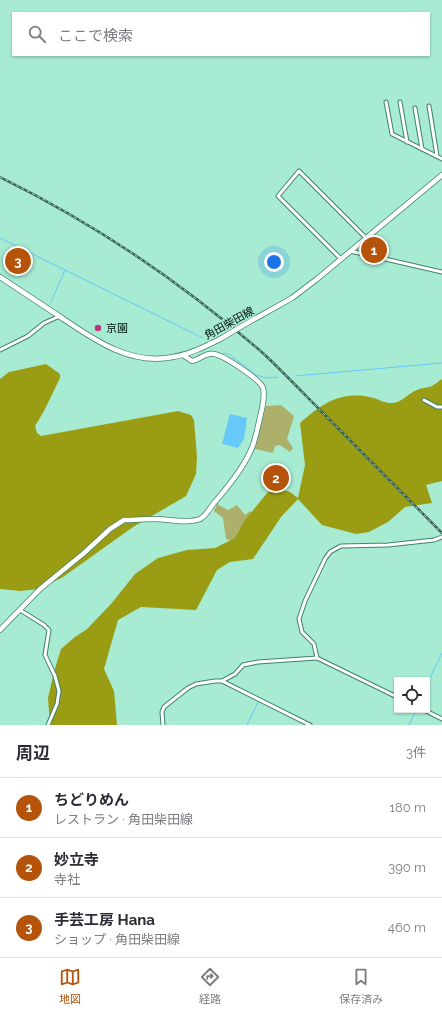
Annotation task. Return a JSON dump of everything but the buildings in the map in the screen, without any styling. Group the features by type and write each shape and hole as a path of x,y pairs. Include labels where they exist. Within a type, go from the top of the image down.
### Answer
{"main road":[{"name":"角田柴田線","path":"0,277 100,342 127,354 151,358 172,358 191,353 222,338 292,298 442,175"},
{"path":"0,630 19,609 40,590 120,522 124,520 155,519 183,521 200,519 217,500 247,457 253,445 261,411 264,392 261,385 233,362 220,355 214,353 207,354 192,361 183,355"}],"street":[{"path":"386,102 392,134 442,158"},
{"path":"400,102 407,142"},
{"path":"429,106 437,156"},
{"path":"415,108 422,149"},
{"path":"341,259 278,196 299,171 366,238"},
{"path":"350,251 442,272"},
{"path":"0,350 28,336 44,323 60,316"},
{"path":"424,400 442,407"},
{"path":"317,658 314,644 302,632 299,619 305,601 324,559 330,552 341,546 388,545 434,540 442,537"},
{"path":"19,609 44,625 48,630 45,658 58,684 59,697 48,725"},
{"path":"222,681 235,674 240,667 245,664 317,658 394,696"},
{"path":"163,725 162,712 164,707 188,688 202,683 215,681 222,681 310,725"},
{"path":"430,713 442,719"}],"green space":[{"path":"281,405 294,416 287,439 293,448 290,452 280,445 275,446 273,453 255,449 266,406"},
{"path":"217,504 228,510 237,505 245,515 250,511 262,527 233,541 226,539 223,518 214,511"}],"shaded area":[{"path":"46,364 60,374 60,378 35,426 37,433 41,436 178,411 191,415 194,420 197,457 196,474 186,496 133,527 63,577 39,589 20,591 0,589 0,379 9,372"},
{"path":"442,379 442,481 426,485 432,503 405,507 388,522 369,532 356,534 322,525 298,499 281,517 253,559 230,562 217,570 196,610 141,607 118,620 104,669 114,691 117,725 50,725 48,698 61,649 87,629 111,604 135,574 158,558 187,550 215,548 235,538 245,520 268,492 280,489 290,492 298,498 305,465 300,423 323,405 340,398 358,396 393,403 400,401 414,391 433,386"}],"water":[{"path":"230,414 247,418 244,439 238,448 222,444"}],"waterway":[{"path":"0,238 203,338"},
{"path":"51,302 65,270"},
{"path":"224,353 229,354 256,375 265,378 278,377"},
{"path":"295,376 442,363"},
{"path":"430,678 442,653"},
{"path":"247,725 258,702"},
{"path":"409,725 415,713"}],"railway":[{"path":"0,177 71,215 138,257 171,280 235,329 265,355 442,533"}],"place":[{"name":"ちどりめん","path":"374,250"},
{"name":"手芸工房 Hana","path":"18,261"},
{"name":"京園","path":"98,328"},
{"name":"妙立寺","path":"276,478"}]}
